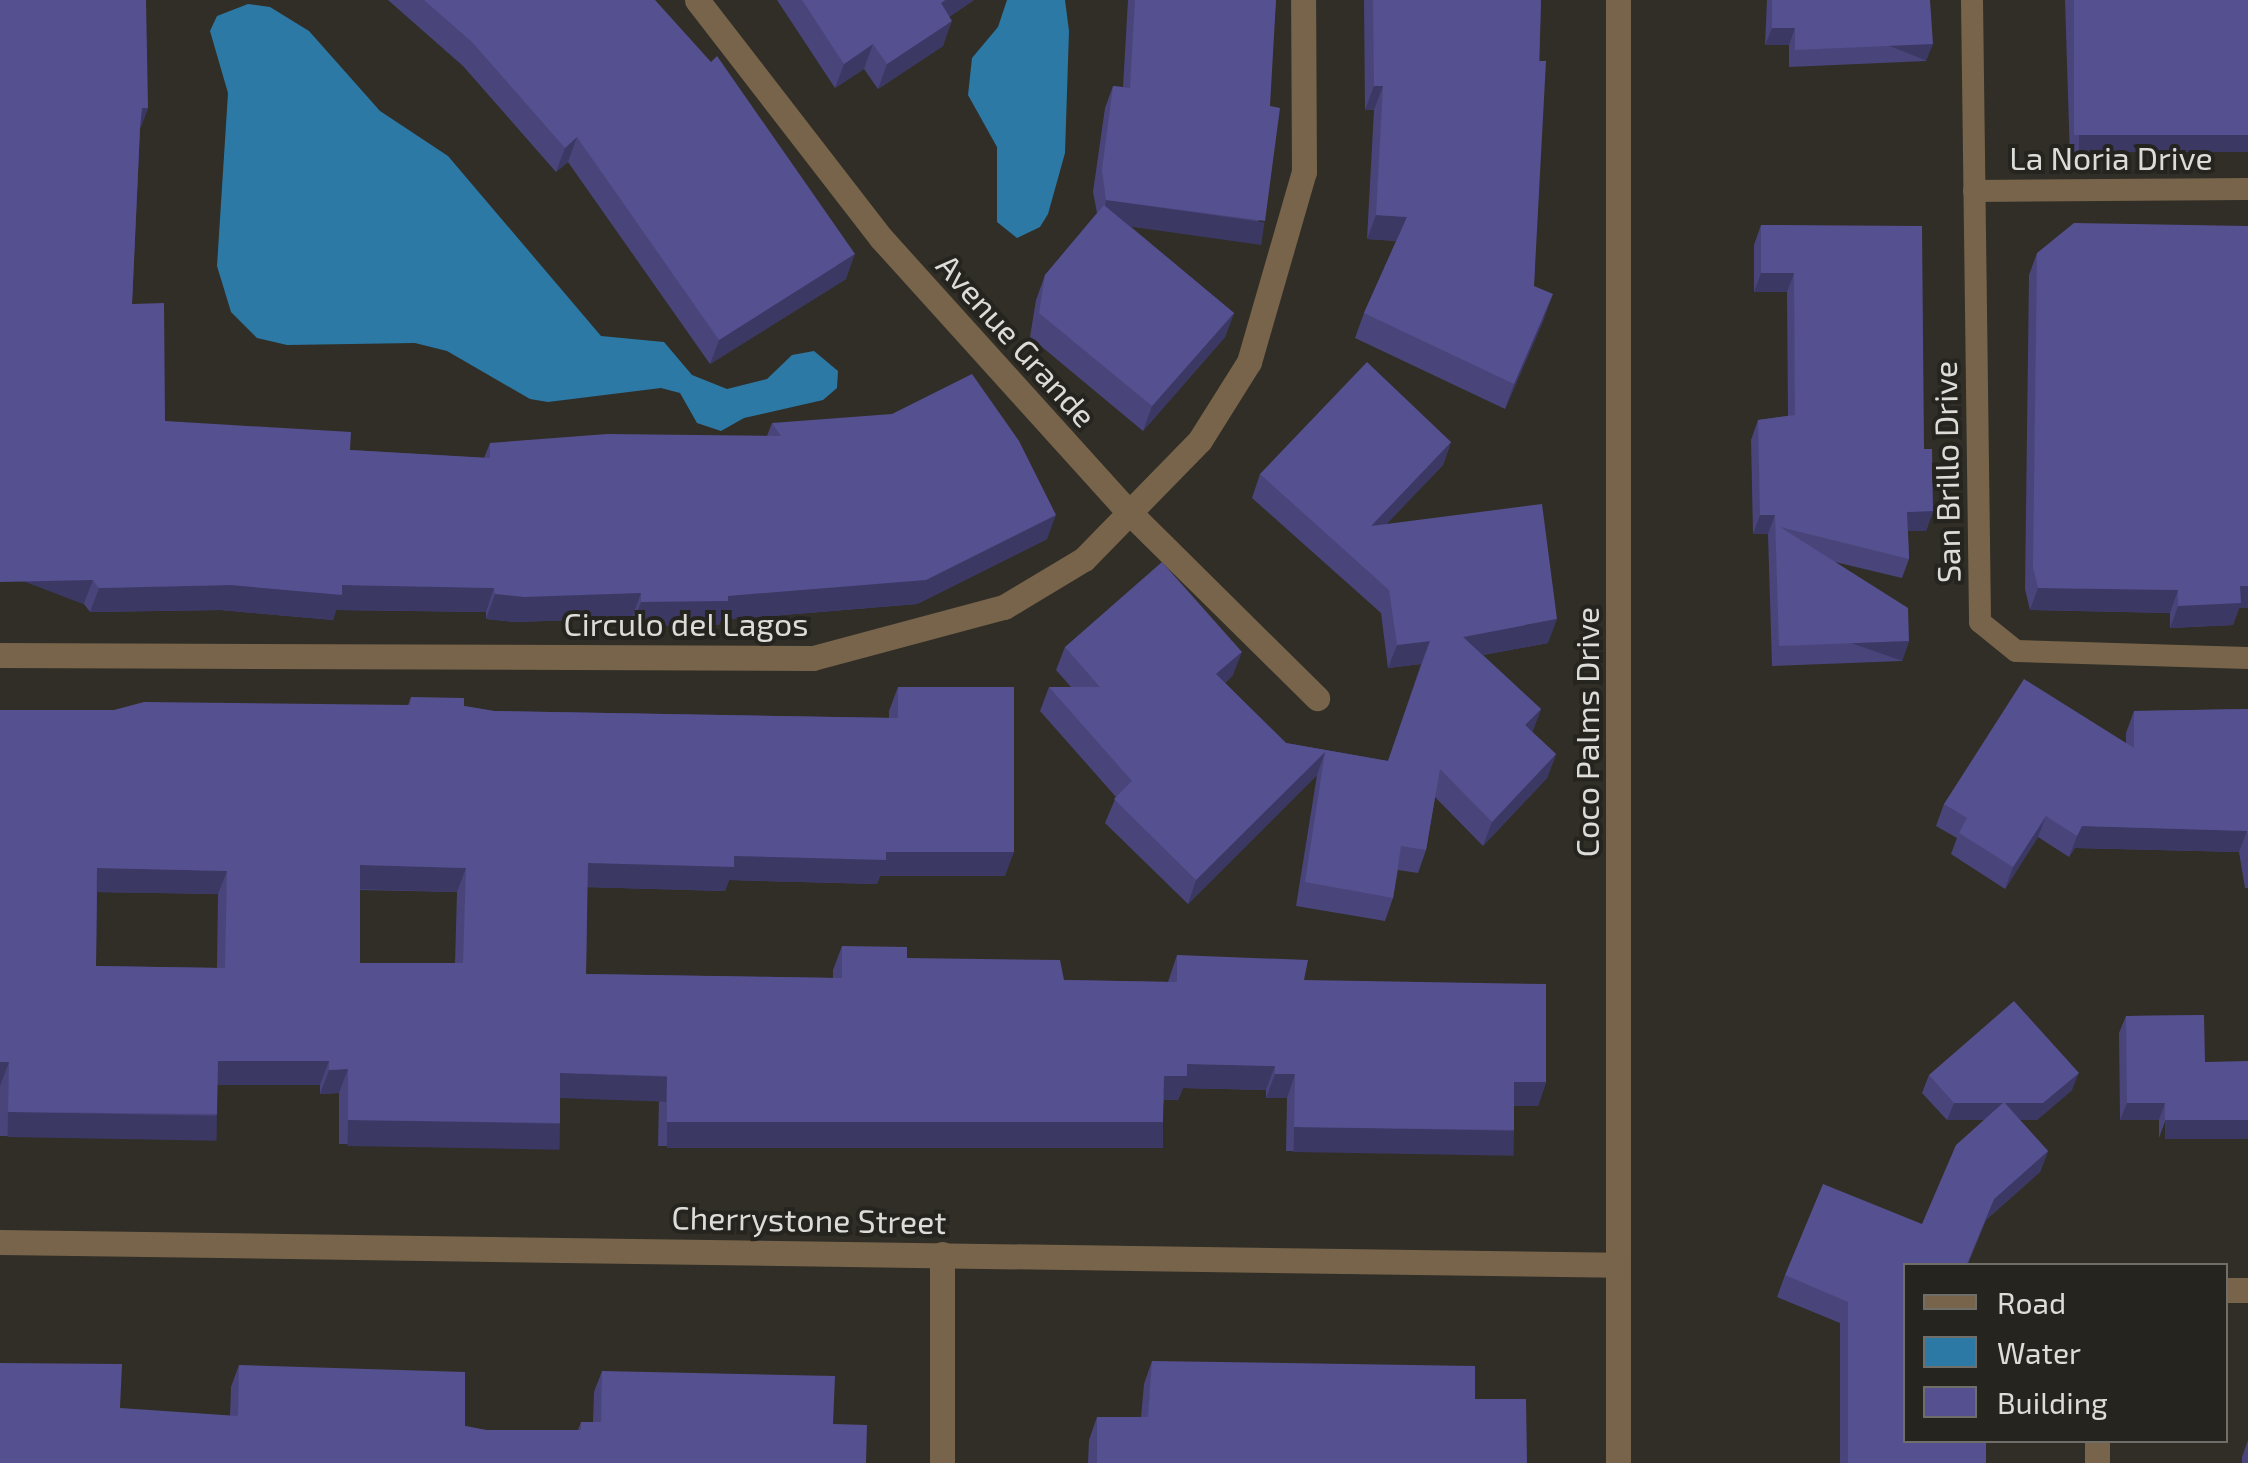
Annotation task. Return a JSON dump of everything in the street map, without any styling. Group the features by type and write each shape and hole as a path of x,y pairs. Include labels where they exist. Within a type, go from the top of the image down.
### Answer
{"street":[{"name":"Avenue Grande","path":"697,0 881,238 1126,508 1317,698"},
{"name":"Circulo del Lagos","path":"0,656 813,658 1004,607 1084,559 1126,508 1200,440 1250,362 1304,172 1303,0"},
{"name":"Coco Palms Drive","path":"1618,0 1618,1463"},
{"name":"Cherrystone Street","path":"0,1242 1618,1265"},
{"path":"942,1254 942,1463"}],"lane":[{"path":"1972,0 1974,190"},
{"name":"La Noria Drive","path":"1974,190 2248,189"},
{"name":"San Brillo Drive","path":"1974,190 1980,622 2016,651 2100,658 2248,658"}],"water":[{"path":"1007,0 1065,0 1069,31 1065,153 1048,214 1040,227 1017,238 997,222 997,147 968,95 972,58 998,27"},
{"path":"248,4 270,7 309,31 380,111 448,156 601,336 664,342 692,375 727,389 767,379 792,355 814,351 838,371 837,388 823,400 744,418 721,431 697,423 680,393 661,388 548,402 530,399 447,351 415,343 287,345 257,338 231,312 217,266 228,93 210,31 217,16"}],"building":[{"path":"0,0 146,0 148,108 142,108 140,128 132,304 164,303 165,421 351,432 350,450 490,458 490,443 607,434 781,436 772,423 892,414 972,374 1019,441 1056,515 926,580 728,596 728,601 641,602 641,593 524,597 495,594 494,588 342,585 342,595 230,585 99,588 93,580 0,582"},
{"path":"424,0 655,0 711,62 717,56 855,254 719,340 577,137 565,148 472,42"},
{"path":"802,0 945,0 941,3 952,21 887,64 873,44 844,64"},
{"path":"1135,0 1276,0 1270,106 1280,108 1265,221 1106,200 1102,170 1113,86 1130,88"},
{"path":"1373,0 1541,0 1539,61 1546,61 1534,286 1553,294 1514,384 1364,313 1407,217 1376,215 1383,86 1374,86"},
{"path":"1772,0 1930,0 1933,44 1795,50 1795,28 1772,28"},
{"path":"2074,0 2248,0 2248,135 2074,135"},
{"path":"1104,205 1234,313 1152,406 1039,313 1045,275"},
{"path":"2074,223 2248,226 2248,586 2240,586 2241,603 2178,606 2178,590 2038,588 2033,567 2037,253"},
{"path":"1761,225 1922,226 1924,449 1932,449 1933,511 1907,512 1909,559 1780,527 1908,608 1909,641 1779,646 1775,515 1760,515 1758,420 1795,415 1794,273 1761,273"},
{"path":"1367,362 1451,442 1371,526 1542,504 1557,619 1463,637 1541,709 1525,725 1556,754 1492,822 1440,769 1426,850 1401,846 1393,898 1305,882 1325,752 1196,880 1114,799 1132,781 1049,687 1100,687 1065,647 1162,562 1242,652 1216,674 1286,743 1388,761 1430,641 1397,645 1389,590 1260,474"},
{"path":"2024,679 2134,748 2134,711 2248,709 2248,836 2247,831 2082,826 2077,836 2046,816 2013,867 1959,833 1967,818 1944,804"},
{"path":"898,687 1014,687 1014,852 886,852 886,860 734,856 734,867 588,863 586,974 842,978 842,946 907,947 907,958 1060,960 1064,980 1177,982 1177,955 1308,960 1304,980 1546,984 1546,1082 1514,1082 1514,1130 1294,1127 1295,1074 1275,1074 1275,1066 1187,1064 1187,1076 1164,1076 1163,1122 667,1122 667,1076 560,1073 560,1123 348,1120 348,1069 329,1070 329,1061 218,1061 217,1114 8,1112 9,1062 0,1062 0,710 114,710 144,702 410,705 411,697 464,698 464,706 494,711 898,718","holes":["360,865 466,868 463,963 360,963","97,868 227,871 225,968 96,966"]},
{"path":"2014,1001 2079,1073 2043,1103 1954,1103 1929,1075"},
{"path":"2204,1015 2205,1062 2248,1061 2248,1120 2165,1120 2165,1103 2127,1103 2126,1016"},
{"path":"2004,1102 2048,1151 1994,1199 1967,1263 1903,1263 1903,1443 1986,1443 1986,1463 1848,1463 1848,1302 1785,1275 1823,1184 1922,1224 1956,1145"},
{"path":"1152,1361 1475,1366 1475,1399 1526,1399 1527,1463 1097,1463 1097,1417 1148,1417"},
{"path":"0,1363 122,1364 120,1408 238,1416 239,1365 465,1372 465,1426 486,1430 581,1430 581,1422 601,1422 602,1371 835,1376 833,1424 867,1425 866,1463 0,1463"}]}
